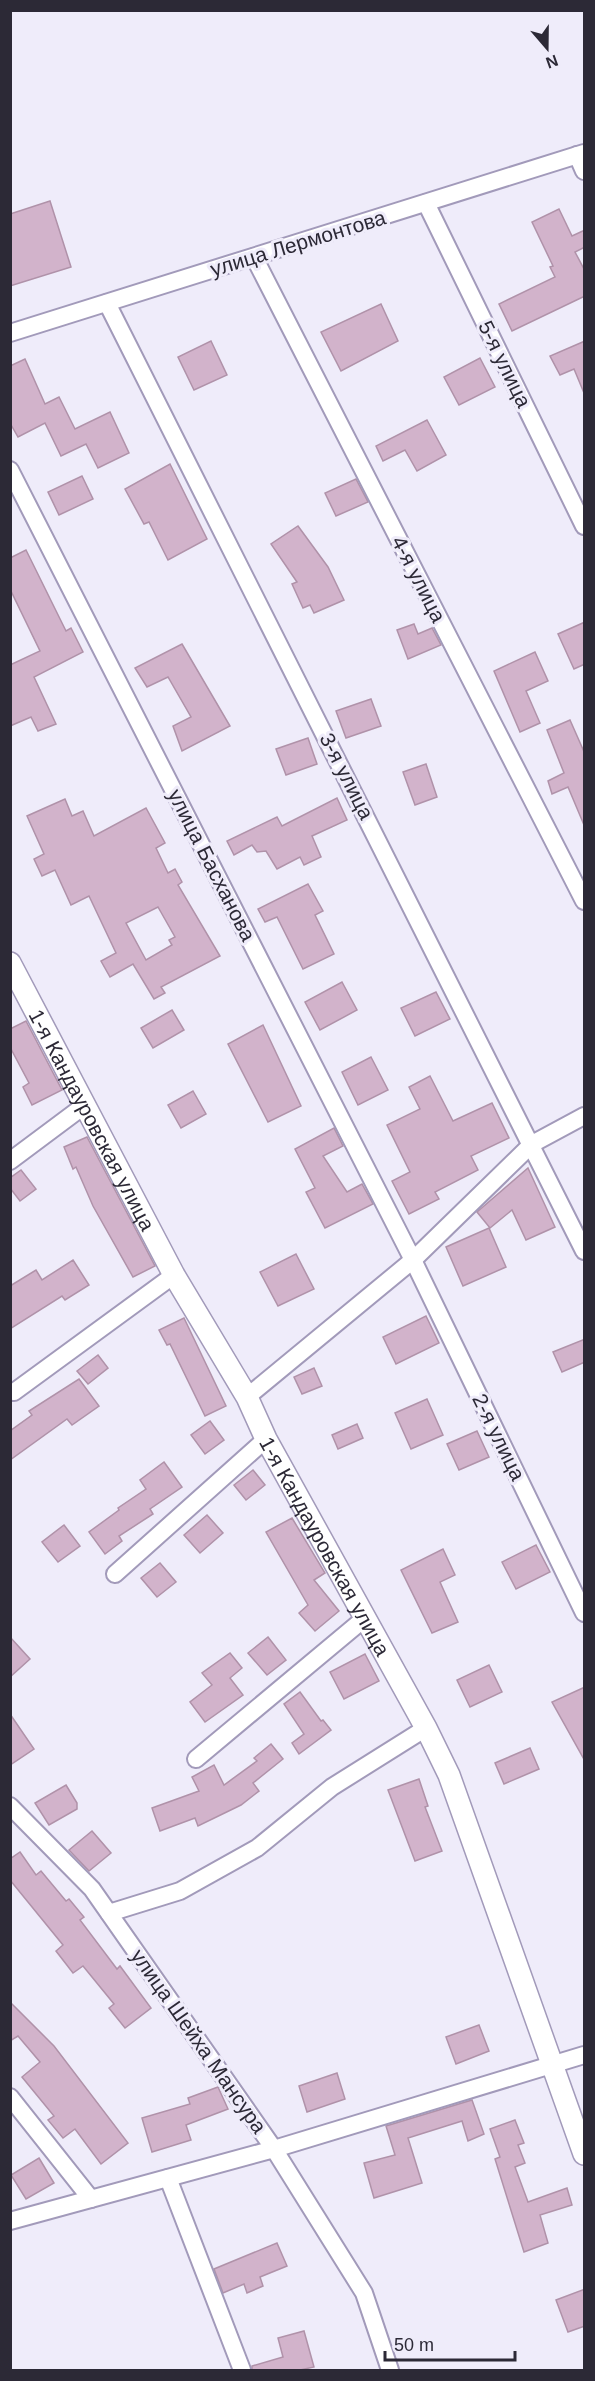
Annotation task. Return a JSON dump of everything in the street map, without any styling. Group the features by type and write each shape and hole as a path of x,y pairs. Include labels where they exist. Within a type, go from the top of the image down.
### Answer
{"street":[{"path":"581,154 585,171"},
{"name":"улица Лермонтова","path":"10,333 581,154"},
{"name":"5-я улица","path":"426,203 585,526"},
{"name":"4-я улица","path":"254,257 585,901"},
{"name":"3-я улица","path":"107,303 585,1251"},
{"name":"улица Басханова","path":"10,470 412,1260"},
{"name":"1-я Кандауровская улица","path":"10,963 174,1275 247,1397 266,1439 426,1728 448,1775 585,2154"},
{"path":"10,1161 84,1105"},
{"path":"247,1397 412,1260 532,1144 585,1116"},
{"name":"2-я улица","path":"412,1260 585,1612"},
{"path":"14,1392 174,1275"},
{"path":"115,1574 266,1439"},
{"path":"196,1759 365,1618"},
{"path":"109,1913 180,1891 257,1848 332,1787 426,1728"},
{"name":"улица Шейха Мансура","path":"10,1806 92,1888 274,2149 364,2293 390,2370"},
{"path":"10,2221 274,2149 585,2055"},
{"path":"10,2097 91,2199"},
{"path":"168,2178 242,2370"}],"building":[{"path":"50,201 71,267 10,286 10,214"},
{"path":"559,209 572,236 585,230 585,247 575,252 585,271 585,296 512,331 499,304 555,277 550,267 553,266 532,222"},
{"path":"381,304 398,341 341,371 321,332"},
{"path":"211,341 227,375 194,390 178,357"},
{"path":"585,341 584,393 574,369 560,375 550,356"},
{"path":"480,358 495,387 459,405 444,377"},
{"path":"25,359 45,404 59,397 75,429 110,412 129,453 98,468 86,444 61,456 45,423 18,437 10,423 10,366"},
{"path":"427,420 446,455 417,471 405,450 383,461 376,446"},
{"path":"170,464 207,539 168,560 149,522 144,524 125,489"},
{"path":"82,476 93,499 59,515 48,492"},
{"path":"356,479 368,502 336,516 325,493"},
{"path":"298,526 328,567 344,600 314,613 310,605 303,608 292,584 297,582 271,544"},
{"path":"26,550 66,631 71,628 83,652 34,677 56,724 38,731 31,717 10,726 10,665 40,651 10,589 10,558"},
{"path":"585,622 585,664 574,669 558,634"},
{"path":"414,624 418,634 432,628 441,645 408,659 397,630"},
{"path":"182,644 230,726 182,751 173,726 191,717 168,677 147,687 135,668"},
{"path":"535,652 548,681 526,691 540,723 520,732 494,671"},
{"path":"371,699 381,726 346,738 336,711"},
{"path":"570,720 585,754 584,825 568,787 552,794 548,781 564,773 547,730"},
{"path":"308,738 317,764 286,775 276,749"},
{"path":"426,764 437,797 415,805 403,772"},
{"path":"337,798 347,820 312,836 321,857 304,865 300,857 277,869 266,851 257,852 252,845 234,855 227,841 277,817 282,826"},
{"path":"65,799 72,816 83,811 94,836 146,808 165,843 156,848 168,873 175,869 182,882 178,885 220,956 161,987 165,993 154,999 133,964 110,977 101,961 116,953 89,896 71,905 55,870 42,876 34,859 44,854 27,816","holes":["158,907 175,937 169,940 172,945 146,960 126,923"]},
{"path":"308,884 323,911 315,915 334,954 303,969 277,917 265,922 258,909"},
{"path":"342,982 357,1010 320,1030 305,1002"},
{"path":"436,992 450,1019 415,1036 401,1008"},
{"path":"172,1010 184,1030 153,1048 141,1028"},
{"path":"26,1021 62,1090 32,1105 23,1087 29,1083 10,1047 10,1029"},
{"path":"263,1025 301,1106 268,1122 228,1044"},
{"path":"371,1057 388,1090 358,1105 342,1072"},
{"path":"430,1076 453,1121 492,1103 509,1138 471,1156 478,1170 435,1192 439,1199 409,1214 392,1181 410,1172 387,1125 420,1109 409,1087"},
{"path":"193,1091 206,1114 181,1128 168,1105"},
{"path":"334,1128 343,1146 323,1156 347,1192 362,1184 373,1204 325,1228 306,1192 315,1188 295,1149"},
{"path":"87,1137 155,1266 133,1277 93,1206 76,1167 73,1169 64,1147"},
{"path":"528,1168 555,1227 526,1240 512,1210 490,1228 477,1212"},
{"path":"21,1170 36,1189 20,1201 10,1188 10,1178"},
{"path":"489,1228 506,1267 463,1286 446,1247"},
{"path":"296,1254 314,1289 278,1306 260,1272"},
{"path":"73,1260 89,1285 65,1300 62,1296 10,1329 10,1286 36,1270 42,1280"},
{"path":"426,1316 439,1343 396,1364 383,1337"},
{"path":"184,1318 226,1406 205,1416 170,1344 167,1345 159,1330"},
{"path":"585,1339 585,1362 562,1372 553,1352"},
{"path":"98,1355 108,1368 88,1384 77,1371"},
{"path":"314,1368 322,1386 302,1394 294,1377"},
{"path":"79,1379 99,1406 72,1425 67,1419 10,1460 10,1431 32,1415 29,1411"},
{"path":"427,1399 443,1435 411,1449 395,1413"},
{"path":"210,1421 224,1440 205,1454 191,1435"},
{"path":"357,1424 363,1438 338,1449 332,1435"},
{"path":"477,1431 489,1457 459,1470 447,1444"},
{"path":"164,1462 182,1487 150,1509 153,1514 119,1536 122,1541 105,1554 89,1532 146,1489 140,1480"},
{"path":"253,1470 265,1485 246,1500 234,1485"},
{"path":"207,1515 223,1533 200,1553 184,1535"},
{"path":"292,1518 325,1573 314,1580 339,1611 315,1631 299,1613 308,1605 266,1532"},
{"path":"64,1525 80,1546 58,1562 42,1542"},
{"path":"536,1545 550,1572 516,1589 502,1562"},
{"path":"443,1549 455,1575 440,1582 458,1622 432,1633 401,1570"},
{"path":"160,1563 176,1582 157,1597 141,1578"},
{"path":"10,1637 30,1659 10,1677"},
{"path":"268,1637 286,1660 267,1675 248,1653"},
{"path":"230,1653 242,1668 230,1678 243,1695 205,1722 190,1702 212,1685 202,1673"},
{"path":"365,1654 379,1681 344,1699 330,1672"},
{"path":"489,1665 502,1692 470,1707 457,1680"},
{"path":"585,1687 585,1761 552,1702"},
{"path":"300,1692 321,1721 323,1720 331,1730 299,1754 292,1743 304,1734 284,1704"},
{"path":"10,1714 34,1749 10,1765"},
{"path":"271,1744 283,1759 253,1783 259,1791 241,1805 198,1826 195,1818 160,1831 152,1808 199,1791 192,1777 214,1765 224,1785 257,1761 254,1758"},
{"path":"530,1748 539,1769 504,1784 495,1763"},
{"path":"419,1779 428,1806 425,1807 442,1851 415,1861 388,1790"},
{"path":"66,1785 77,1803 77,1809 49,1825 35,1803"},
{"path":"92,1831 111,1853 89,1871 69,1850"},
{"path":"20,1852 36,1875 41,1871 66,1901 69,1899 84,1917 80,1920 117,1969 120,1966 151,2008 125,2028 109,2008 114,2004 83,1966 73,1973 56,1951 63,1945 10,1880 10,1859"},
{"path":"10,2002 54,2046 128,2143 101,2164 75,2129 63,2138 48,2120 54,2116 22,2077 40,2062 18,2036 10,2041"},
{"path":"479,2025 489,2051 456,2064 446,2037"},
{"path":"337,2073 345,2099 307,2112 299,2086"},
{"path":"218,2087 228,2109 186,2125 191,2140 152,2152 142,2118 190,2104 188,2098"},
{"path":"472,2100 484,2134 468,2141 462,2121 408,2138 422,2183 374,2198 364,2163 395,2155 386,2126"},
{"path":"515,2120 524,2143 518,2145 525,2163 515,2167 528,2202 567,2188 572,2205 540,2215 548,2243 524,2252 495,2159 500,2157 490,2129"},
{"path":"39,2158 54,2183 26,2199 11,2175"},
{"path":"277,2243 287,2266 260,2277 263,2286 247,2293 244,2284 223,2293 214,2269"},
{"path":"585,2289 585,2326 568,2332 556,2300"},
{"path":"304,2331 314,2367 300,2370 252,2370 252,2366 283,2357 278,2338"}]}
